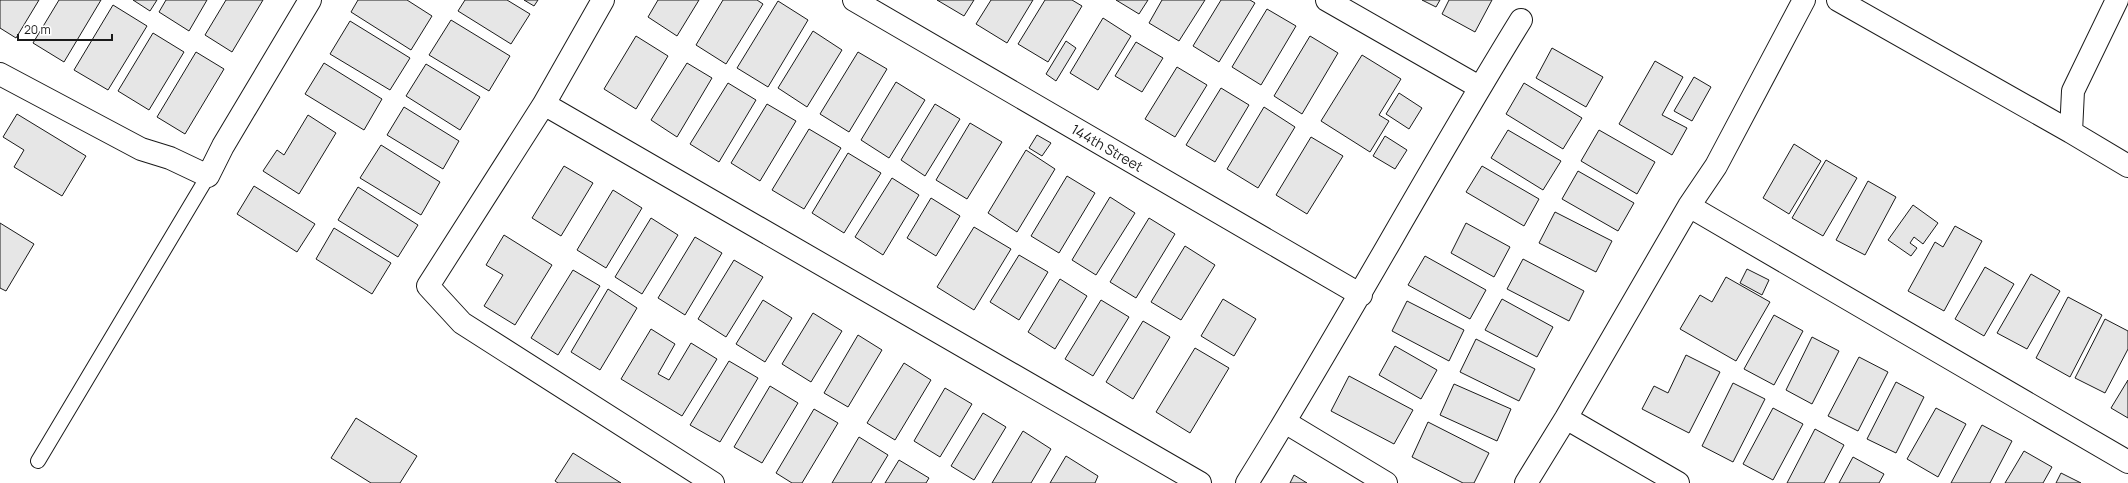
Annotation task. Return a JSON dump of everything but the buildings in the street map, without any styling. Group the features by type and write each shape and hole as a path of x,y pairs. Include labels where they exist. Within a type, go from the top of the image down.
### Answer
{"street":[{"path":"0,74 141,149 170,158 208,176 223,146 310,0"},
{"path":"603,0 544,104 428,286 462,323 684,476 713,483"},
{"name":"144th Street","path":"854,0 1360,295"},
{"path":"1327,0 1479,87"},
{"path":"1526,483 1566,418 1689,206 1716,166 1804,0"},
{"path":"1838,0 2128,166"},
{"path":"2071,132 2073,91 2117,0"},
{"path":"1247,483 1360,295 1479,87 1521,20"},
{"path":"544,104 1200,483"},
{"path":"1689,206 2128,462"},
{"path":"1566,418 1678,483"},
{"path":"1285,422 1386,483"}],"lane":[{"path":"38,461 208,176"}]}
